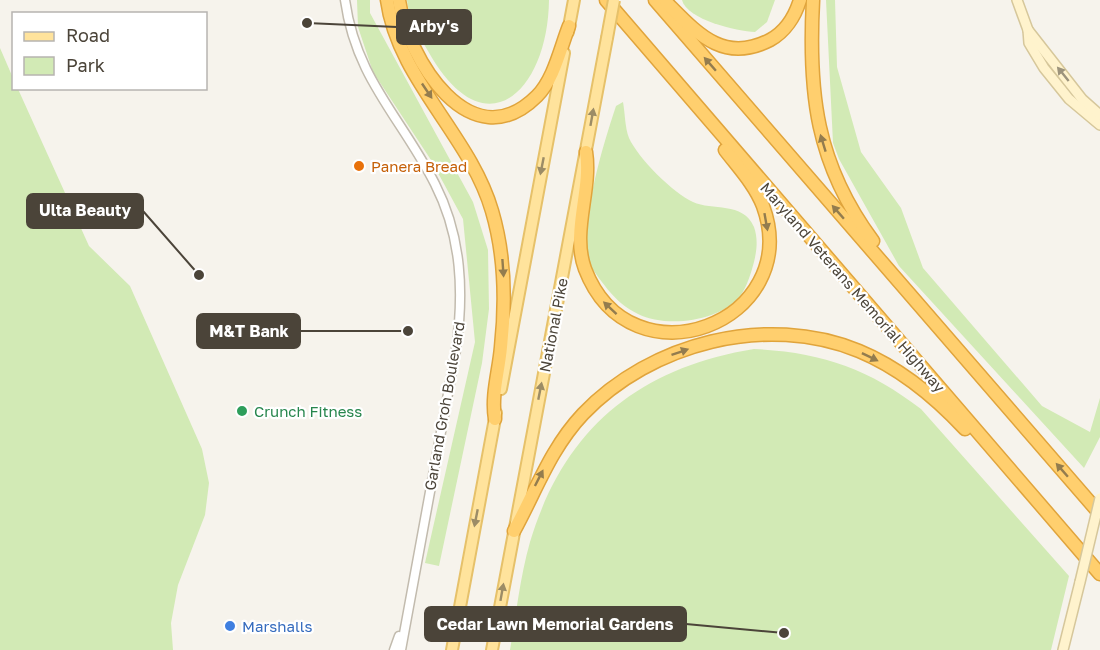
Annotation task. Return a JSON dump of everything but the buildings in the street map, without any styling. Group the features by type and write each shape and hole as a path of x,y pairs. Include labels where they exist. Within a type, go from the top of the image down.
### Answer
{"highway":[{"path":"387,0 404,53 466,153 491,209 502,258 504,287 501,350 493,405 495,419"},
{"path":"399,0 413,50 431,77 448,98 463,109 492,117 518,111 538,95 547,82 569,26"},
{"name":"Maryland Veterans Memorial Highway","path":"606,0 1100,574"},
{"path":"654,0 1100,514"},
{"path":"664,0 706,39 720,46 746,49 774,38 792,18 800,0"},
{"path":"813,0 811,81 815,113 832,170 845,199 860,224 929,317"},
{"path":"586,152 588,169 580,227 584,266 601,299 612,310 642,328 676,334 711,327 740,307 759,281 765,265 768,234 762,204 753,187 651,53"},
{"path":"514,531 546,464 565,436 583,414 611,389 643,368 675,353 732,337 766,334 829,342 859,351 899,372 924,390 957,420 1070,539"}],"main road":[{"path":"452,650 574,0"},
{"name":"National Pike","path":"492,650 614,0"},
{"path":"1017,0 1028,30 1029,43 1056,85 1100,124"},
{"path":"1028,30 1082,99 1100,115"},
{"path":"1063,650 1100,498"},
{"path":"446,650 448,640 456,629"}],"street":[{"name":"Garland Groh Boulevard","path":"345,0 353,40 362,65 373,87 417,153 445,207 453,230 461,274 461,309 456,350 401,650"},
{"name":"Garland Groh Boulevard","path":"394,650 405,622"}],"green space":[{"path":"357,0 370,0 370,13 473,202 488,250 489,309 482,363 439,566 425,563 475,342 463,219 431,160 373,72 358,27"},
{"path":"407,0 549,0 546,33 538,61 525,83 510,98 491,104 471,99 450,82 428,51 412,20"},
{"path":"682,0 775,0 767,22 755,32 725,27 703,19 686,7"},
{"path":"826,0 835,0 837,67 861,152 901,208 923,268 1042,406 1090,432 1100,398 1100,437 1084,468 899,266 839,159 833,143"},
{"path":"0,48 12,76 12,90 18,90 89,246 130,286 202,449 209,483 205,515 178,585 171,623 173,650 0,650"},
{"path":"623,102 629,138 657,174 693,202 735,210 749,219 754,227 757,240 756,253 747,284 731,305 719,312 692,320 677,321 663,321 638,314 614,297 585,258 588,220 599,162 616,106"},
{"path":"754,349 822,358 842,365 882,383 921,409 1069,576 1051,650 510,650 530,542 545,502 563,467 585,436 611,410 641,389 675,371 712,358"}],"place":[{"name":"Arby's","path":"307,23"},
{"name":"Panera Bread","path":"359,166"},
{"name":"Ulta Beauty","path":"199,275"},
{"name":"M&T Bank","path":"408,331"},
{"name":"Crunch Fitness","path":"242,411"},
{"name":"Marshalls","path":"230,626"},
{"name":"Cedar Lawn Memorial Gardens","path":"784,633"}]}
